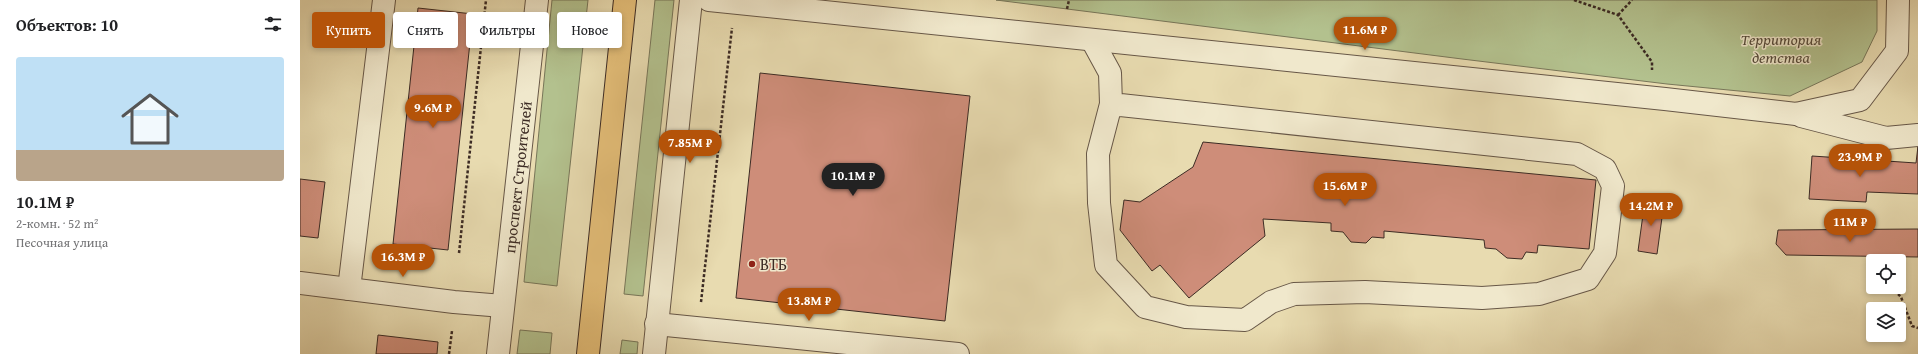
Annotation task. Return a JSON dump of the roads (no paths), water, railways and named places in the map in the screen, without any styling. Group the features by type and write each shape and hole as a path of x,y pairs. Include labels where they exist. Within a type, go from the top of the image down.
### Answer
{"main road":[{"path":"588,354 625,0"}],"street":[{"path":"349,289 384,0"},
{"name":"проспект Строителей","path":"498,354 537,0"},
{"path":"654,354 691,0"},
{"path":"709,0 1665,99 1796,114 1886,138 1918,135"},
{"path":"1796,114 1860,100 1897,51 1898,0"},
{"path":"1092,40 1110,73 1111,104 1098,154 1099,203 1106,265 1145,307 1186,317 1245,320 1271,302 1294,294 1365,292 1482,298 1539,294 1588,279 1605,253 1612,186 1605,169 1578,154 1111,104"},
{"path":"300,284 503,306"},
{"path":"656,324 914,352 958,354"}],"place":[{"name":"ВТБ","path":"752,264"}],"park label":[{"name":"Территория детства","path":"1781,48"}]}
